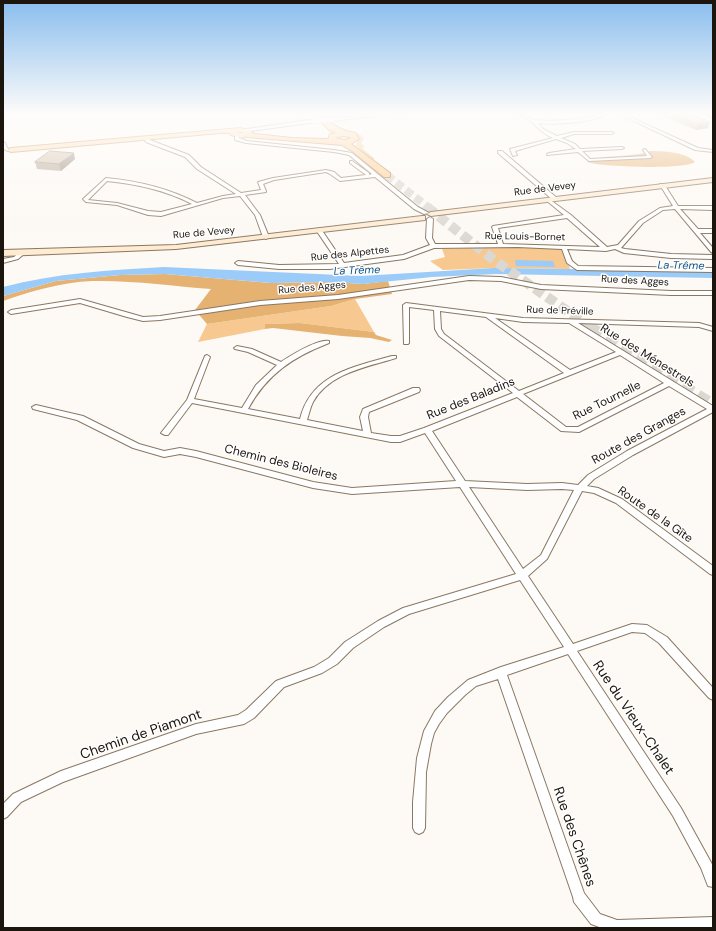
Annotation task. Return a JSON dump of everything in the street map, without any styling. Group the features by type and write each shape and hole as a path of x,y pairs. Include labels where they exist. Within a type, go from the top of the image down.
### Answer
{"highway":[{"path":"364,156 387,175"}],"main road":[{"name":"Rue de Vevey","path":"3,253 176,247 266,237 406,219 425,215 713,179"}],"street":[{"path":"187,156 199,168 239,193 257,215 266,237"},
{"path":"353,156 425,215 429,238 433,246"},
{"path":"505,156 606,249"},
{"path":"584,156 587,160 643,156"},
{"path":"352,162 369,176"},
{"path":"196,204 172,192 149,185 106,179 85,199 86,201 127,205 148,214 169,212 196,204 264,191 259,184 262,181 307,173 330,172 340,180 377,175"},
{"path":"662,185 696,232 713,251"},
{"path":"616,248 620,246 641,222 662,209 677,207 713,208"},
{"path":"501,244 495,227 569,216"},
{"path":"319,230 342,265"},
{"path":"696,232 713,231"},
{"name":"Rue Louis-Bornet","path":"433,246 501,244 606,249 616,248 624,251 671,256 713,257"},
{"name":"Rue des Alpettes","path":"238,262 306,268 404,257 433,246"},
{"path":"564,247 569,262 577,268 713,270"},
{"path":"3,261 16,258 22,253"},
{"name":"Rue des Agges","path":"11,312 80,301 143,319 160,318 260,303 338,297 469,278 501,279 541,287 671,293 713,293"},
{"name":"Rue de Préville","path":"406,343 406,305 523,320 699,325 713,329"},
{"name":"Rue Tournelle","path":"437,309 438,329 441,335 564,429 579,430 669,383"},
{"path":"487,316 569,373"},
{"name":"Rue des Ménestrels","path":"570,322 712,409"},
{"path":"244,410 253,392 267,376 282,364 304,351 328,342"},
{"path":"237,348 250,350 282,364"},
{"name":"Rue des Baladins","path":"522,576 427,430 620,353"},
{"path":"303,422 309,401 328,381 347,372 394,356"},
{"path":"165,433 190,400 207,357"},
{"path":"367,434 364,417 366,411 416,390"},
{"path":"190,400 400,439 427,430"},
{"name":"Chemin des Bioleires","path":"36,407 80,418 136,446 164,454 180,452 196,454 313,485 352,491 462,484 527,487 562,486 579,489"},
{"name":"Route des Granges","path":"579,489 606,466 712,409"},
{"path":"522,576 544,557 579,489"},
{"name":"Route de la Gîte","path":"579,489 595,490 619,501 713,571"},
{"name":"Rue du Vieux-Chalet","path":"522,576 677,812 706,864 713,881"},
{"name":"Chemin de Piamont","path":"3,813 17,798 61,777 196,729 240,720 250,714 280,684 318,670 333,662 349,645 381,624 406,611 522,576"},
{"path":"419,828 421,776 426,743 434,721 452,699 472,683 632,628 647,629 663,640 713,695"},
{"name":"Rue des Chênes","path":"501,672 579,897 596,919 617,927 713,924"}],"shaded area":[{"path":"618,156 687,156 695,162 688,165 642,167 595,164 587,162 600,158"},
{"path":"498,247 563,249 570,269 494,268 443,270 430,261 445,257 442,249"},
{"path":"165,274 271,283 332,282 363,284 388,281 392,294 355,299 331,306 207,324 195,310 211,289 137,282 92,281 70,283 47,288 3,301 3,296 56,281 120,275"},
{"path":"355,299 374,332 300,323 265,324 265,329 198,342 207,324 331,306"},
{"path":"300,323 374,332 376,335 392,340 389,342 370,338 273,328 265,329 265,324"}],"water":[{"path":"515,260 553,261 555,267 516,266"},
{"path":"164,267 361,276 494,268 713,271 713,278 496,274 432,277 363,284 332,282 271,283 165,274 120,275 56,281 3,296 3,287 43,278 103,271"}],"building":[{"path":"43,156 69,156 59,164 35,162"}],"tunnel":[{"path":"387,175 429,208"},
{"path":"427,207 494,260 593,329"},
{"path":"591,328 713,405"}],"water label":[{"name":"La Trême","path":"681,266"},
{"name":"La Trême","path":"357,271"}]}
